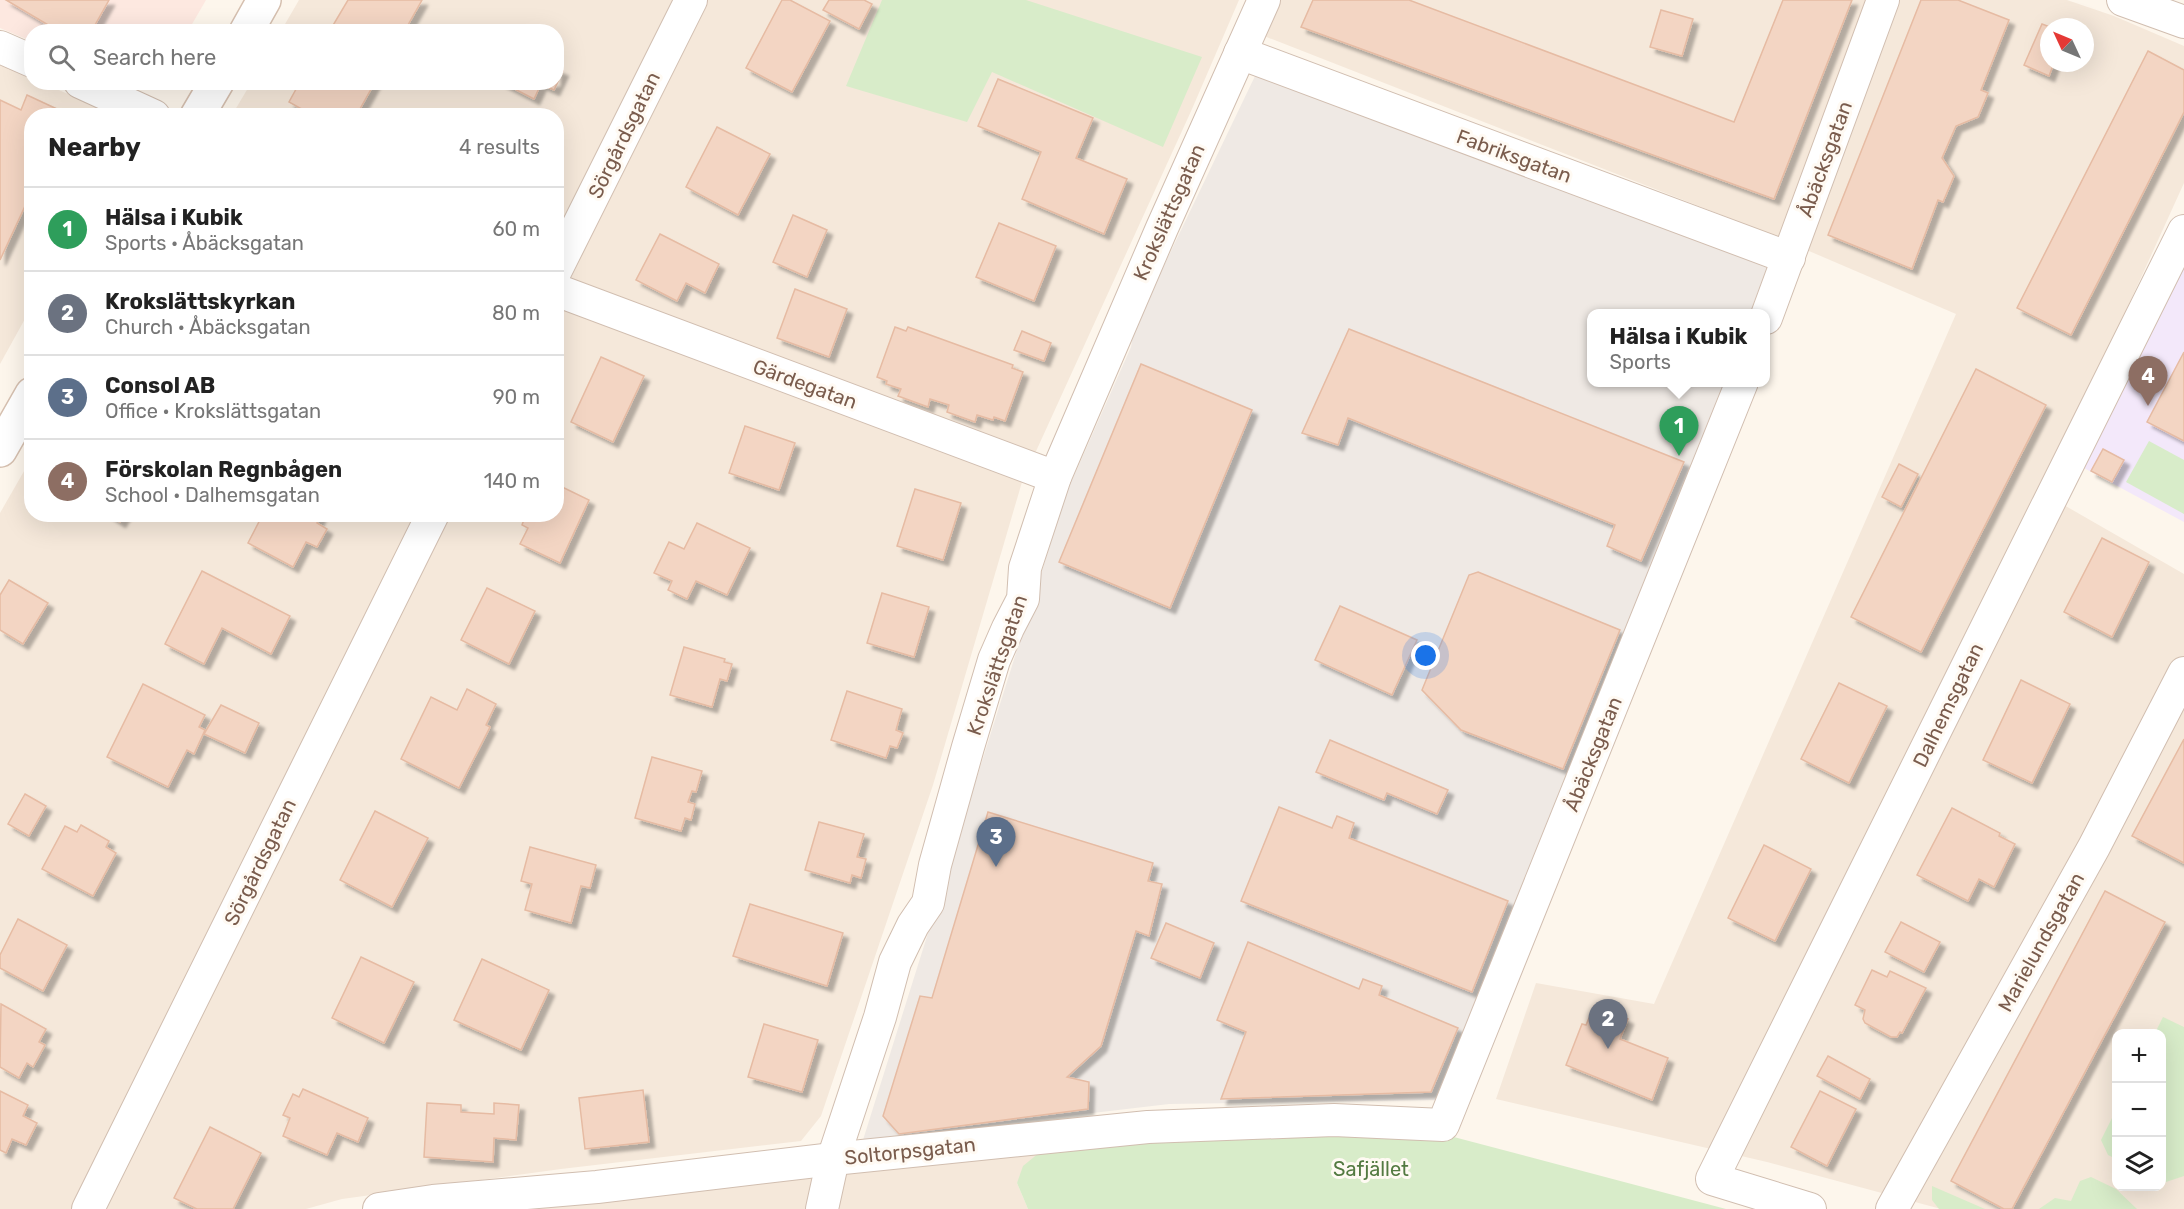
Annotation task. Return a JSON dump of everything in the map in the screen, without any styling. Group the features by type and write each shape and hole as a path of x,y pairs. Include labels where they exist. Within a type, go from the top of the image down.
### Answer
{"street":[{"path":"250,24 264,0"},
{"name":"Sörgårdsgatan","path":"564,254 691,0"},
{"name":"Krokslättsgatan","path":"822,1209 834,1159 880,1017 895,962 913,925 928,903 935,865 968,747 994,660 1023,599 1025,568 1055,477 1264,0"},
{"name":"Åbäcksgatan","path":"1769,309 1883,0"},
{"path":"2123,0 2184,22"},
{"path":"0,47 24,58"},
{"name":"Fabriksgatan","path":"1240,52 1336,90 1789,258"},
{"path":"97,90 137,108"},
{"path":"202,108 212,90"},
{"name":"Dalhemsgatan","path":"1810,1209 1712,1179 2184,231"},
{"name":"Gärdegatan","path":"564,293 1055,477"},
{"name":"Åbäcksgatan","path":"1443,1125 1740,387"},
{"path":"2,443 24,407"},
{"name":"Sörgårdsgatan","path":"88,1209 429,522"},
{"name":"Marielundsgatan","path":"1892,1209 2094,847 2184,673"},
{"name":"Soltorpsgatan","path":"380,1209 433,1201 597,1187 834,1159 1148,1127 1334,1120 1443,1125"}],"shaded area":[{"path":"0,0 206,0 192,24 24,24 24,38 0,28"},
{"path":"299,0 1239,0 1192,109 1022,482 933,785 821,1116 801,1141 561,1169 342,1199 306,1209 0,1209 0,513 24,471 24,522 564,522 564,108 236,108 247,90 564,90 564,24 285,24"},
{"path":"1280,0 2067,0 2114,16 2184,46 2184,183 2043,493 2184,574 2184,1209 1941,1209 1767,1162 1496,1099 1536,983 1654,1004 1956,314 1760,230 1264,36"},
{"path":"0,64 24,75 24,90 59,90 101,108 24,108 24,321 0,364"},
{"path":"1256,74 1770,260 1752,309 1587,309 1587,387 1723,387 1437,1100 1169,1104 863,1140 1066,494 1131,347 1134,328"},
{"path":"2184,261 2184,522 2084,468 2142,343"},
{"path":"1045,1148 1017,1183 1028,1209 536,1209"}],"green space":[{"path":"882,0 1026,0 1202,57 1163,147 992,72 967,122 846,86"},
{"path":"2149,441 2184,460 2184,514 2126,482"},
{"path":"2163,1017 2184,1027 2184,1176 2166,1182 2166,1029 2157,1029"},
{"path":"2112,1118 2112,1157 2108,1155 2101,1140"},
{"name":"Safjället","path":"1271,1130 1431,1131 1726,1209 1028,1209 1017,1183 1023,1166 1045,1148"},
{"path":"2091,1177 2112,1187 2112,1191 2118,1191 2137,1209 2039,1209 2055,1198 2071,1201 2080,1181"},
{"path":"1932,1186 1985,1209 1939,1209 1932,1200"}],"building":[{"path":"6,0 109,0 96,24 46,24"},
{"path":"348,0 422,0 408,24 334,24"},
{"path":"782,0 790,0 830,21 792,92 746,68"},
{"path":"829,0 864,0 872,4 859,29 823,10"},
{"path":"1313,0 1409,0 1734,122 1783,0 1852,0 1774,199 1301,27"},
{"path":"1921,0 1958,0 2009,20 1981,90 1988,93 1978,117 1956,126 1942,158 1954,176 1943,202 1938,200 1912,269 1828,235"},
{"path":"1661,10 1693,19 1682,56 1650,47"},
{"path":"2040,29 2040,72 2051,72 2049,76 2024,65"},
{"path":"2148,51 2184,70 2184,112 2071,335 2017,308"},
{"path":"998,79 1093,118 1076,158 1127,179 1104,234 1022,199 1041,152 978,126"},
{"path":"296,90 371,90 360,108 300,108 289,102"},
{"path":"517,90 538,90 534,99"},
{"path":"27,95 55,108 24,108 24,208 0,260 0,100 21,110"},
{"path":"717,127 770,154 738,215 686,187"},
{"path":"793,215 827,230 807,277 773,262"},
{"path":"999,223 1056,246 1034,301 976,277"},
{"path":"660,234 719,264 705,293 686,283 677,301 636,280"},
{"path":"795,289 847,309 829,357 777,338"},
{"path":"895,327 906,331 908,327 1013,365 1012,368 1023,372 1005,421 977,415 975,422 947,412 949,405 930,399 928,407 898,396 901,389 886,384 887,381 877,377"},
{"path":"1349,329 1684,462 1641,561 1607,546 1615,525 1348,418 1338,445 1302,433"},
{"path":"1022,331 1051,343 1044,361 1014,350"},
{"path":"2184,352 2184,441 2147,422"},
{"path":"601,357 644,376 613,442 571,422"},
{"path":"1141,364 1252,410 1170,608 1059,562"},
{"path":"1976,369 2046,405 1921,652 1851,617"},
{"path":"745,426 795,443 779,490 729,473"},
{"path":"2103,449 2124,460 2112,482 2091,471"},
{"path":"1899,464 1918,474 1901,507 1882,497"},
{"path":"564,488 589,500 560,563 520,544 528,528 522,525 523,522 564,522"},
{"path":"915,489 961,503 943,560 897,546"},
{"path":"259,522 317,522 327,529 317,547 306,542 293,567 248,543"},
{"path":"697,523 750,548 727,595 696,581 687,599 668,590 672,581 654,573 669,542 684,549"},
{"path":"2102,538 2149,562 2112,637 2064,612"},
{"path":"202,571 290,616 271,654 222,628 204,664 165,644"},
{"path":"1478,572 1620,630 1563,769 1461,730 1422,690 1469,575"},
{"path":"9,580 48,603 23,644 0,630 0,595"},
{"path":"487,588 535,611 509,664 461,640"},
{"path":"882,593 929,607 914,657 867,643"},
{"path":"1340,606 1417,640 1392,695 1315,660"},
{"path":"684,647 725,659 724,662 732,664 727,681 720,679 712,707 670,695"},
{"path":"2021,680 2070,704 2032,783 1983,760"},
{"path":"1839,683 1887,706 1849,783 1801,759"},
{"path":"143,684 205,715 199,727 205,730 194,754 187,750 168,787 107,757"},
{"path":"467,689 496,704 486,725 490,727 459,788 401,759 431,697 457,710"},
{"path":"847,691 902,709 896,730 903,733 897,748 890,746 886,758 831,740"},
{"path":"221,705 259,723 245,753 204,734"},
{"path":"2184,739 2184,863 2132,836"},
{"path":"1330,740 1448,790 1437,814 1387,793 1384,800 1316,772"},
{"path":"652,757 702,771 696,792 692,791 688,802 695,804 691,820 685,818 681,831 635,818"},
{"path":"25,794 46,806 29,836 8,824"},
{"path":"1279,807 1332,828 1337,816 1354,823 1349,838 1508,901 1472,992 1241,901"},
{"path":"1952,808 2000,833 1999,836 2015,844 1994,887 1979,879 1968,901 1917,875"},
{"path":"375,811 428,838 392,907 340,880"},
{"path":"988,812 1153,863 1148,881 1162,884 1149,936 1136,931 1101,1046 1067,1077 1089,1082 1088,1109 899,1134 883,1116 920,996 932,998"},
{"path":"819,822 864,834 857,857 866,859 861,878 852,875 850,883 805,870"},
{"path":"81,825 109,841 106,847 116,853 93,896 42,869 65,826 77,832"},
{"path":"1764,845 1811,869 1775,941 1728,918"},
{"path":"530,847 596,865 590,888 581,886 571,923 525,910 532,884 521,881"},
{"path":"2105,891 2165,922 2012,1209 2004,1209 1951,1181"},
{"path":"750,904 843,933 827,986 733,956"},
{"path":"18,919 67,945 43,991 0,968 0,955"},
{"path":"1901,922 1940,942 1924,972 1885,952"},
{"path":"1166,923 1214,943 1200,978 1151,958"},
{"path":"1248,942 1359,989 1363,979 1382,986 1379,995 1458,1028 1431,1092 1221,1099 1246,1032 1217,1020"},
{"path":"361,957 414,982 384,1043 332,1018"},
{"path":"482,959 549,990 521,1050 454,1020"},
{"path":"1872,970 1887,977 1890,971 1926,988 1902,1033 1900,1032 1897,1037 1891,1037 1865,1023 1863,1019 1865,1010 1855,1005"},
{"path":"1,1004 46,1029 39,1042 45,1045 33,1067 27,1063 19,1078 0,1067"},
{"path":"1594,1006 1628,1019 1620,1039 1668,1058 1652,1100 1566,1065 1582,1024 1586,1025"},
{"path":"764,1024 818,1040 802,1092 748,1077"},
{"path":"1828,1056 1870,1079 1860,1099 1817,1076"},
{"path":"303,1089 368,1118 358,1142 337,1133 327,1155 283,1136 290,1118 283,1115 293,1094 299,1097"},
{"path":"643,1090 649,1142 585,1149 579,1098"},
{"path":"0,1091 28,1105 23,1116 37,1123 26,1145 12,1139 6,1153 0,1150"},
{"path":"1820,1091 1856,1109 1827,1166 1791,1147"},
{"path":"427,1103 461,1105 461,1112 494,1114 494,1103 519,1105 516,1140 494,1138 493,1162 424,1157"},
{"path":"210,1127 261,1153 233,1209 197,1209 174,1198"}],"place":[{"name":"Förskolan Regnbågen","path":"2148,406"},
{"name":"Hälsa i Kubik","path":"1679,456"},
{"name":"Consol AB","path":"996,867"},
{"name":"Krokslättskyrkan","path":"1608,1049"}]}
